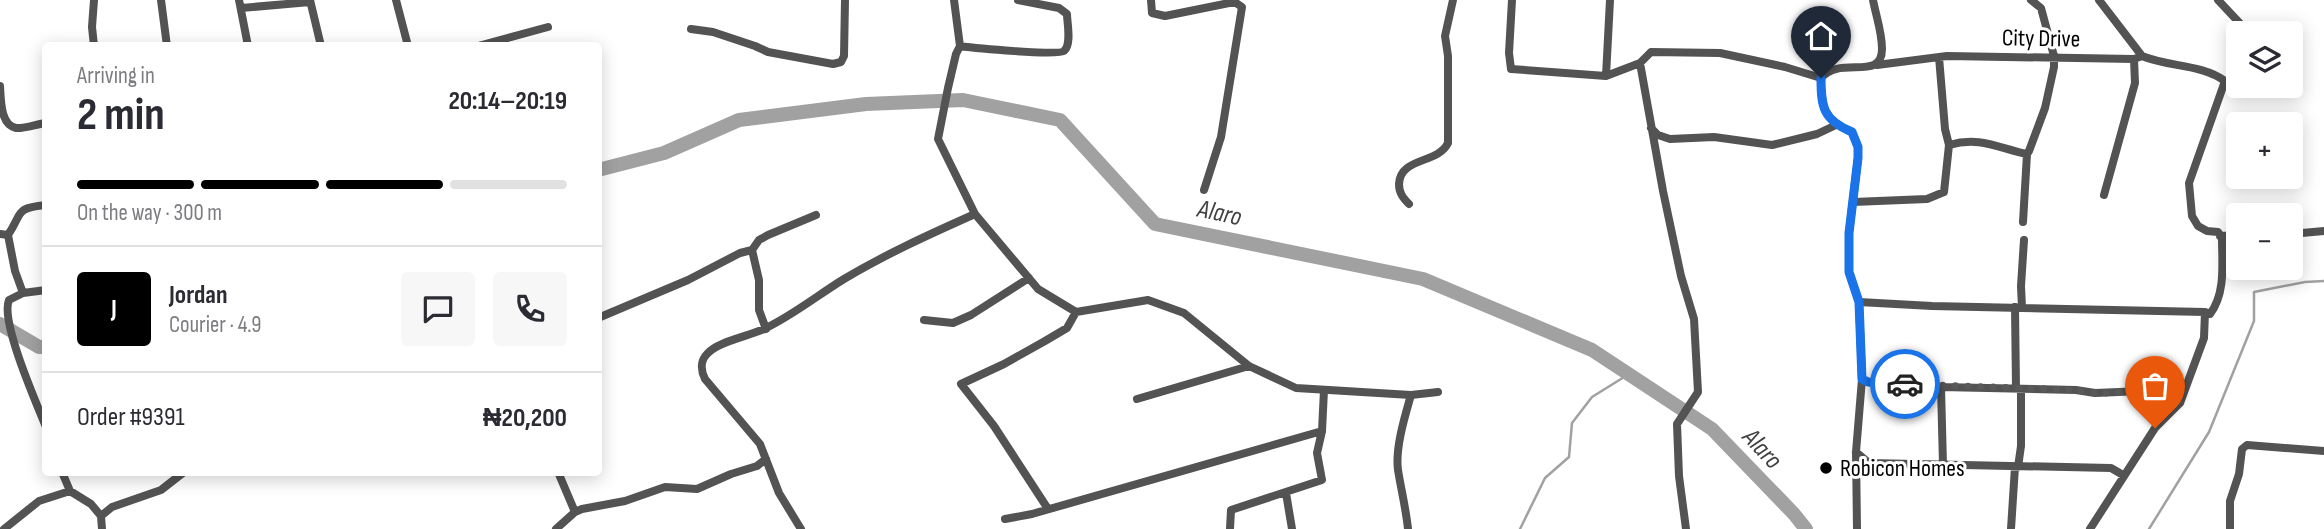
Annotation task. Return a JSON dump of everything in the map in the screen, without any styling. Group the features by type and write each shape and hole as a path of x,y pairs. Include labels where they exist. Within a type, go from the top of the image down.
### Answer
{"street":[{"path":"94,0 94,42"},
{"path":"162,0 167,42"},
{"path":"396,0 407,42"},
{"path":"691,29 713,32 768,52 833,64 841,62 844,56 845,0"},
{"path":"954,0 960,46 938,139 975,214 1038,289 1076,312 1148,300 1184,313 1249,366 1296,388 1411,395 1438,392"},
{"path":"960,46 1026,50 1045,54 1065,51 1068,38 1067,14 1059,9 1018,0"},
{"path":"1151,0 1152,13 1158,16 1236,2 1242,7 1221,136 1204,190"},
{"path":"1409,204 1403,198 1399,187 1402,172 1409,166 1442,152 1448,143 1448,56 1445,36 1452,0"},
{"path":"1511,0 1511,69 1606,76 1640,63 1651,52 1720,53 1821,78 1824,110 1836,125 1852,132 1858,147 1849,233 1849,272 1859,302 1862,379 1856,452 1857,529"},
{"path":"1606,76 1610,0"},
{"path":"1873,0 1882,50 1877,65"},
{"path":"2022,222 2027,154 2045,108 2054,67 2054,56 2041,8 2031,0"},
{"path":"2099,0 2138,57 2135,83 2104,195"},
{"path":"2218,0 2238,21"},
{"path":"247,42 240,4 310,1 320,42"},
{"path":"493,42 548,27"},
{"path":"1853,202 1927,198 1944,192 1949,145 1945,129 1939,57"},
{"name":"City Drive","path":"1821,78 1837,68 1939,57 2138,57 2206,71 2225,81 2189,183 2192,216 2198,226 2207,231 2218,232 2221,237"},
{"path":"1640,63 1650,128 1681,276 1694,319 1698,393 1677,424 1679,476 1686,529"},
{"path":"0,86 1,106 8,124 16,128 42,123"},
{"path":"1650,128 1658,135 1670,139 1714,136 1772,145 1817,134 1836,125"},
{"path":"1949,145 1978,141 2027,154"},
{"path":"23,293 4,234 23,209 42,206"},
{"path":"801,529 779,492 760,444 702,372 707,354 715,348 766,329 894,251 975,214"},
{"path":"602,316 688,280 740,253 752,250 759,240 768,235 816,215"},
{"path":"2303,233 2324,231"},
{"path":"1859,302 2210,314 2218,304 2221,290 2221,237 2226,237"},
{"path":"2011,529 2016,467 2021,446 2018,308 2024,240"},
{"path":"752,250 759,280 759,310 766,329"},
{"path":"924,320 953,323 971,315 1029,278"},
{"path":"42,291 23,293 9,300 7,313 13,339 42,415"},
{"path":"1048,509 994,426 961,384 1004,364 1067,328 1076,312"},
{"path":"2090,529 2155,428 2180,402 2204,338 2205,312"},
{"path":"1137,399 1249,366"},
{"path":"1862,379 1868,382 1941,387 2076,390 2095,393 2142,391 2170,394 2180,402"},
{"path":"1941,387 1943,465"},
{"path":"1230,529 1231,510 1322,480 1317,453 1322,431 1324,390"},
{"path":"1408,529 1402,481 1398,470 1403,421 1411,395"},
{"path":"1005,519 1322,431"},
{"path":"2230,529 2230,501 2239,474 2242,449 2247,446 2324,451"},
{"path":"1856,452 1869,463 2111,468 2123,475"},
{"path":"556,529 575,512 588,507 625,501 665,487 697,489 757,466 766,459"},
{"path":"64,476 70,491 91,504 102,516 102,529"},
{"path":"102,516 112,507 161,490 179,476"},
{"path":"560,476 575,512"},
{"path":"4,529 39,501 70,491"},
{"path":"1286,493 1292,529"}],"waterway":[{"name":"Alaro","path":"602,169 664,153 739,120 866,104 963,100 1060,120 1155,224 1423,279 1592,350 1712,429 1806,529"},
{"path":"2149,529 2209,432 2254,321 2254,292 2324,281"},
{"name":"Alaro","path":"0,324 42,347"},
{"path":"1520,529 1545,478 1569,457 1572,423 1592,397 1629,374"}],"way so far":[{"path":"1905,384 2095,393 2125,390 2170,394 2180,402 2155,428"}],"place":[{"name":"Robicon Homes","path":"1826,468"}],"route":[{"path":"1821,78 1824,110 1836,125 1852,132 1858,147 1849,233 1849,272 1859,302 1862,379 1868,382 1905,384"}]}
